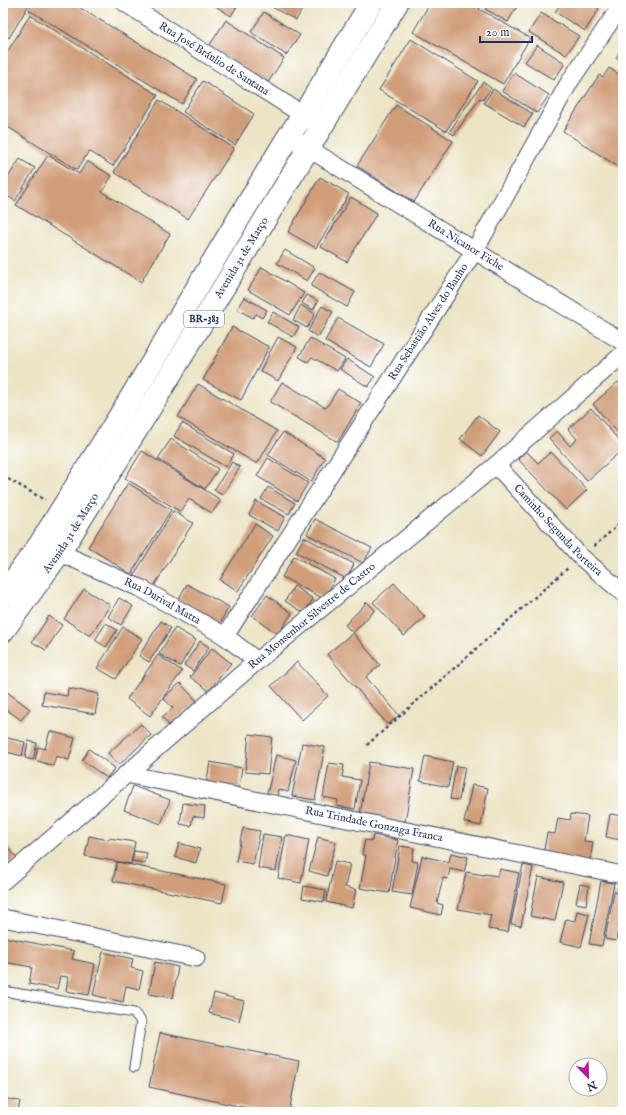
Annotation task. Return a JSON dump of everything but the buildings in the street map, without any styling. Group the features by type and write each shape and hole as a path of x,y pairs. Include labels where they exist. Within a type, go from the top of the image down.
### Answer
{"main road":[{"name":"Avenida 31 de Março","path":"3,631 60,552 147,413 308,147 312,120 371,3"},
{"name":"Avenida 31 de Março","path":"3,595 40,544 127,404 288,137 312,120 397,3"}],"street":[{"name":"Rua José Bráulio de Santana","path":"125,3 312,120"},
{"name":"Rua Sebastião Alves do Banho","path":"225,636 475,250 570,81 623,3"},
{"name":"Rua Nicanor Fiche","path":"288,137 308,147 623,342"},
{"name":"Rua Monsenhor Silvestre de Castro","path":"3,881 257,661 496,465 623,354"},
{"name":"Caminho Segunda Porteira","path":"496,465 581,557 623,593"},
{"name":"Rua Durival Matta","path":"40,544 142,589 225,636 257,661"},
{"name":"Rua Trindade Gonzaga Franca","path":"126,774 623,874"},
{"path":"3,918 196,958"}],"lane":[{"path":"3,991 134,1013 141,1021 134,1067"}],"path":[{"path":"3,476 61,510"},
{"path":"367,745 623,522"}]}
